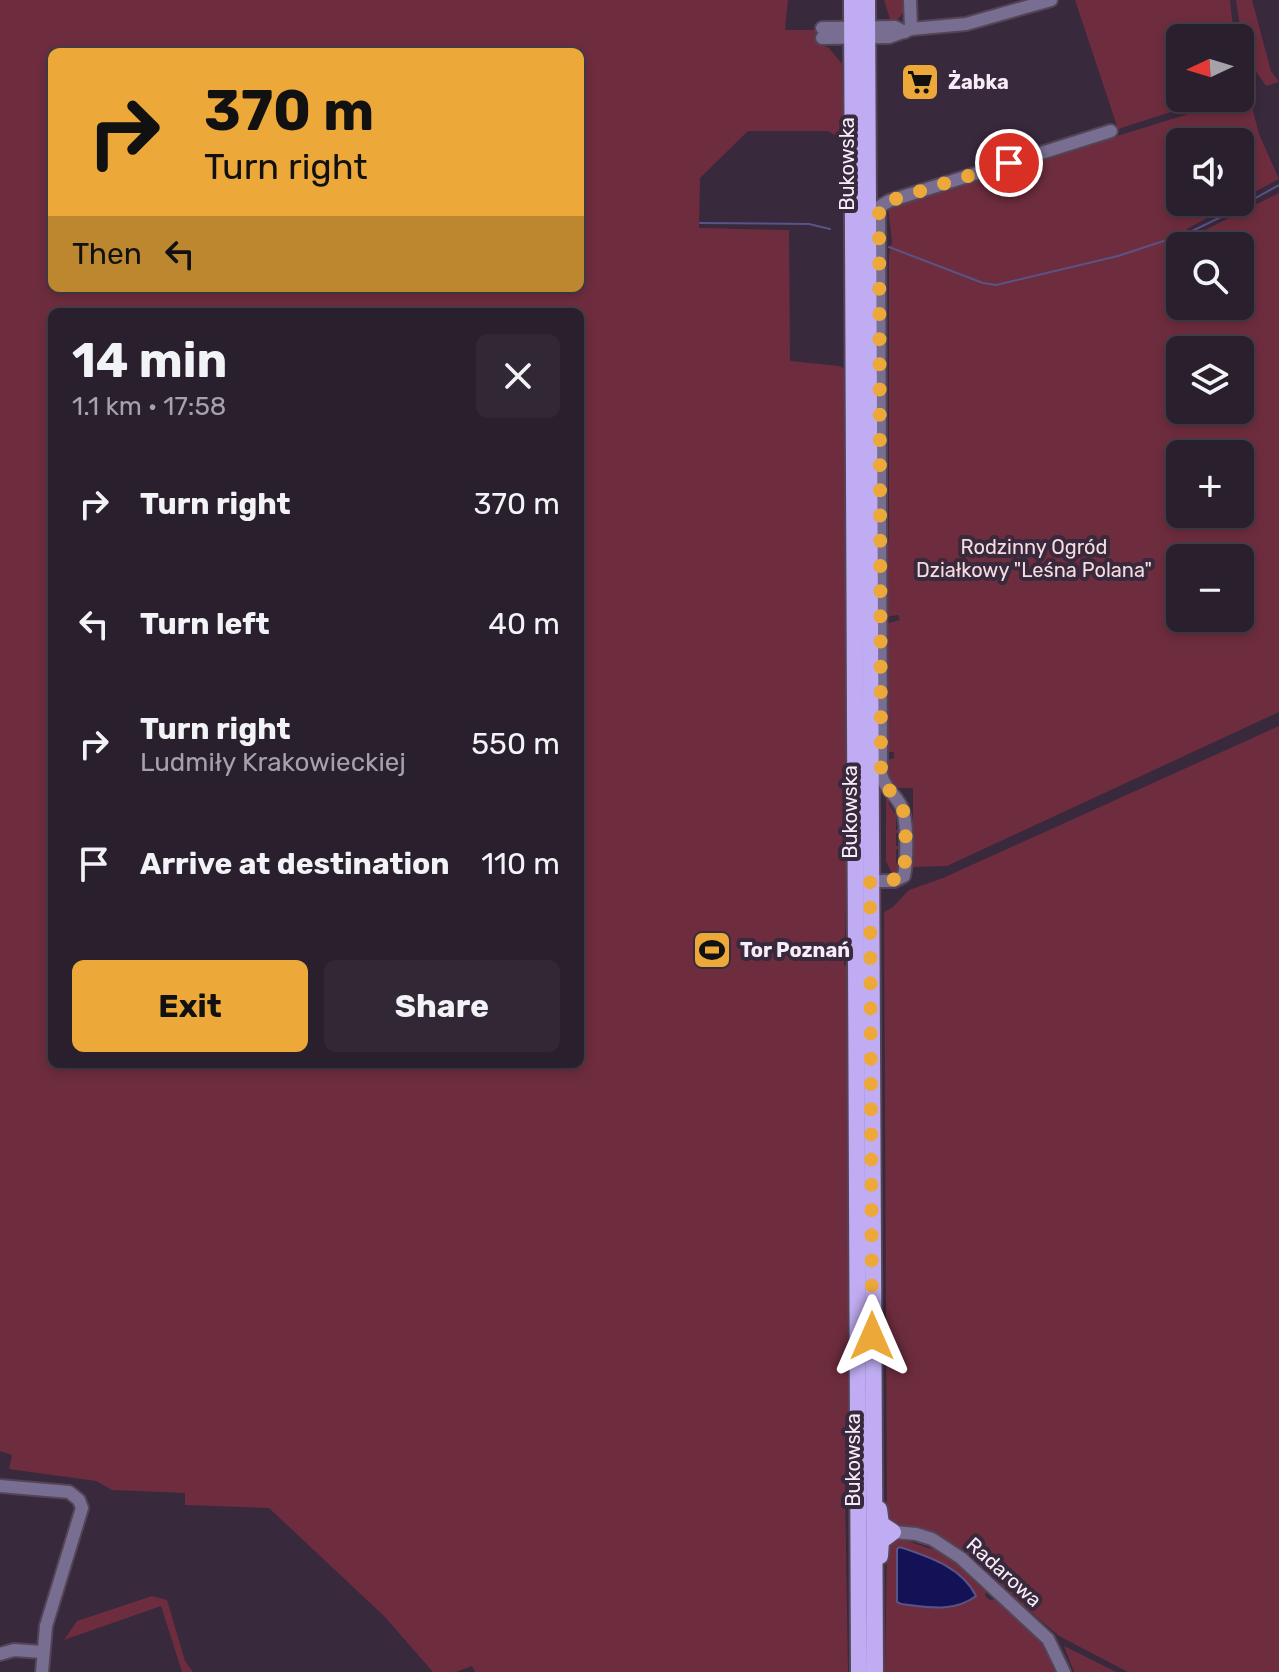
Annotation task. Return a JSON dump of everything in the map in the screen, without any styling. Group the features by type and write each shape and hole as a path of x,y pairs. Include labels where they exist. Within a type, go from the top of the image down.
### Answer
{"main road":[{"name":"Bukowska","path":"852,0 859,33 866,1492 875,1672"},
{"name":"Bukowska","path":"859,33 867,0"},
{"name":"Bukowska","path":"859,1672 873,1364 863,881"},
{"path":"873,1364 879,1392 879,1520 893,1532 880,1544 880,1600 874,1629"}],"street":[{"path":"908,30 910,0"},
{"path":"822,33 894,36 908,30 966,24 1051,0"},
{"path":"863,881 901,879 905,867 904,815 881,774 879,207 889,201 1111,131"},
{"path":"0,1486 69,1492 79,1500 82,1508 49,1616 42,1652 42,1672"},
{"name":"Radarowa","path":"893,1532 932,1539 961,1558 1048,1639 1064,1672"},
{"path":"0,1654 14,1650 42,1652"}],"green space":[{"name":"Tor Poznań","path":"0,0 788,0 785,30 816,30 823,22 822,45 829,48 842,64 844,141 828,131 748,131 700,178 699,228 789,230 790,361 839,366 847,370 850,904 846,904 844,965 851,981 852,1481 845,1487 848,1672 475,1672 472,1666 456,1672 433,1672 384,1616 269,1508 185,1505 185,1493 112,1490 96,1481 9,1469 12,1455 0,1451"},
{"path":"884,0 903,0 903,12 899,18 891,22"},
{"path":"1075,0 1230,0 1233,24 1166,24 1166,112 1171,112 1118,129"},
{"path":"1236,0 1252,0 1271,71 1279,82 1266,86 1254,69 1254,24 1240,24"},
{"name":"Rodzinny Ogród Działkowy \"Leśna Polana\"","path":"1195,112 1253,112 1259,134 1279,179 1254,192 1254,128 1166,128 1166,216 1211,216 1187,229 1188,232 1166,232 1166,320 1254,320 1254,232 1201,232 1233,216 1254,216 1254,206 1279,193 1279,712 947,866 913,867 913,788 898,788 886,775 885,761 894,758 894,752 885,752 885,624 900,620 898,615 885,617 886,549 889,540 889,254 892,242 888,207"},
{"path":"1279,726 1279,1672 1128,1672 1059,1636 954,1546 935,1535 892,1525 887,1517 884,912 909,890 943,878"},
{"path":"886,793 892,798 888,803 895,814 901,813 896,817 896,830 901,830 901,833 896,833 896,846 901,847 896,850 896,863 901,867 895,874 892,874 886,861"},
{"path":"896,1537 943,1550 987,1587 985,1596 990,1600 999,1599 1043,1642 1059,1672 885,1672 887,1547","holes":["900,1547 954,1570 976,1596 958,1605 940,1608 897,1602 896,1575"]},
{"path":"152,1596 167,1600 185,1661 193,1672 182,1672 161,1606 64,1640 77,1621"},
{"path":"1064,1646 1116,1672 1074,1672"}],"shaded area":[{"path":"900,1547 953,1570 976,1596 958,1605 940,1608 897,1602 897,1549"}],"waterway":[{"path":"1254,199 1279,185"},
{"path":"1190,232 1221,217"},
{"path":"700,223 809,224 830,229"},
{"path":"889,247 983,283 996,285 1118,256 1166,240"}],"place":[{"name":"Żabka","path":"920,82"},
{"name":"Tor Poznań","path":"712,950"}],"route":[{"path":"872,1336 870,881 901,879 905,867 903,809 887,789 881,774 879,207 889,201 1009,163"}]}
